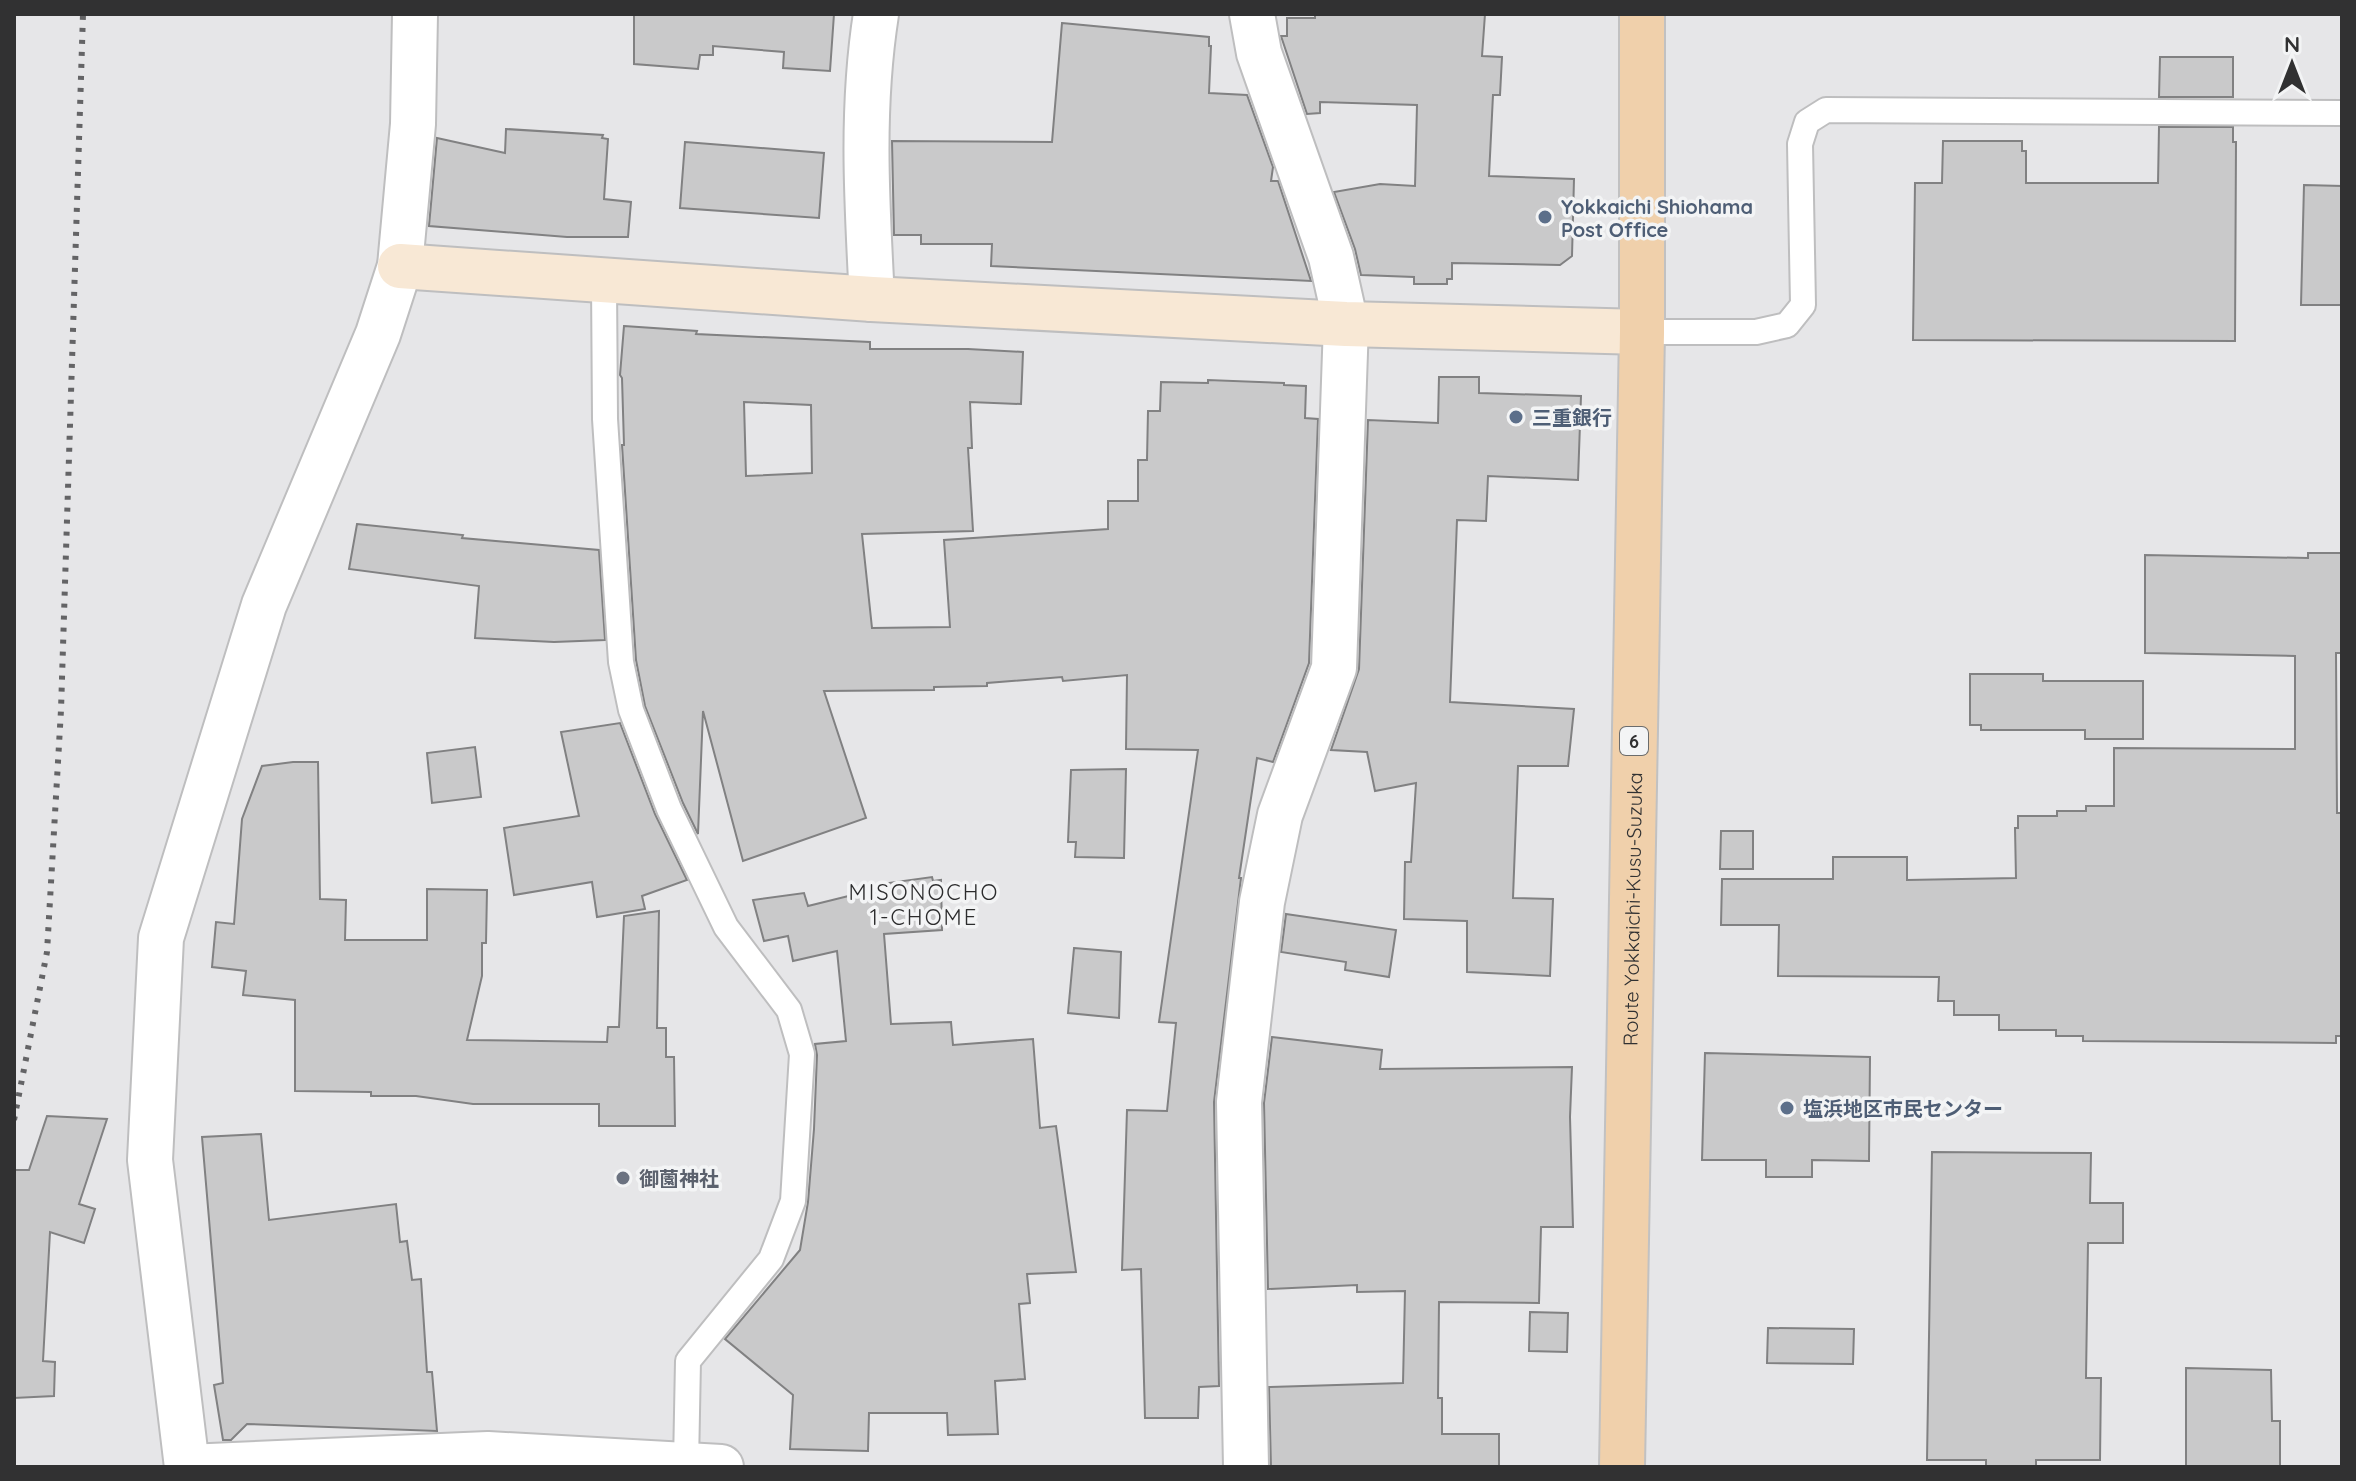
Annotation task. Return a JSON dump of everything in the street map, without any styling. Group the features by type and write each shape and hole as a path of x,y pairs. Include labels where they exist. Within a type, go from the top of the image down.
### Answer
{"main road":[{"name":"Route Yokkaichi-Kusu-Suzuka","path":"1622,1467 1642,332 1642,14"}],"street":[{"path":"415,14 413,124 400,266 378,334 264,605 161,938 150,1160 187,1467 488,1454 703,1465"},
{"path":"872,299 866,194 866,111 876,14"},
{"path":"1246,1467 1239,1102 1262,902 1280,815 1334,668 1346,324 1331,257 1259,53 1252,14"},
{"path":"400,266 872,299 1346,324 1642,332"}],"lane":[{"path":"1642,332 1756,332 1787,325 1803,305 1800,144 1807,122 1826,110 2342,113"},
{"path":"604,282 605,419 621,662 631,710 669,809 726,927 789,1010 802,1054 793,1201 771,1259 688,1361 703,1465"}],"building":[{"path":"634,14 834,14 830,71 783,68 784,52 713,46 713,55 700,55 698,69 634,64"},
{"path":"1315,14 1485,14 1482,56 1502,57 1500,95 1493,95 1489,176 1574,179 1572,256 1560,265 1452,263 1452,279 1447,279 1447,284 1414,284 1414,277 1361,275 1334,192 1380,184 1415,186 1417,105 1320,102 1320,113 1307,114 1281,36 1287,36 1287,18 1315,18"},
{"path":"1062,23 1209,37 1209,93 1247,95 1273,167 1271,181 1278,181 1311,281 991,266 992,244 921,244 921,235 894,235 892,141 1052,142"},
{"path":"2160,57 2233,57 2233,97 2159,97"},
{"path":"2159,127 2233,127 2233,142 2236,142 2235,341 1913,340 1915,183 1942,183 1943,141 2022,141 2022,151 2026,151 2026,183 2158,183"},
{"path":"506,129 603,135 602,138 608,139 604,199 631,202 628,237 567,237 429,226 437,138 505,153"},
{"path":"685,142 824,153 819,218 680,208"},
{"path":"2304,185 2342,186 2342,305 2301,305"},
{"path":"624,326 697,331 696,334 870,342 870,349 1023,352 1021,404 970,402 972,448 968,448 973,531 862,534 872,628 950,627 944,540 1108,529 1108,501 1138,501 1138,460 1147,460 1148,411 1160,411 1161,382 1208,383 1208,380 1306,386 1305,418 1318,419 1309,663 1273,762 1257,758 1239,878 1214,1102 1219,1386 1199,1387 1198,1418 1145,1418 1141,1269 1122,1270 1127,1110 1167,1111 1176,1023 1159,1022 1198,750 1126,749 1127,675 1063,681 1062,677 987,683 987,686 934,687 934,690 824,691 866,818 743,861 703,711 698,834 645,706 636,660 620,375","holes":["744,402 811,405 812,473 746,476"]},
{"path":"1439,377 1479,377 1479,393 1581,396 1578,480 1488,476 1486,521 1457,520 1450,702 1574,709 1568,766 1518,766 1513,898 1553,899 1550,976 1467,972 1467,921 1404,919 1405,862 1411,862 1416,783 1375,791 1367,752 1331,750 1359,669 1368,420 1438,423"},
{"path":"357,524 463,535 462,538 599,550 605,640 554,642 475,638 479,586 349,569"},
{"path":"2308,553 2342,553 2342,653 2336,653 2337,813 2342,813 2342,1036 2336,1036 2336,1043 2083,1041 2083,1036 2056,1036 2056,1030 1999,1030 1999,1015 1954,1015 1954,1001 1938,1001 1939,977 1778,976 1779,925 1721,925 1722,879 1833,879 1833,857 1907,857 1907,880 2016,878 2015,828 2018,828 2018,816 2057,816 2057,811 2086,811 2086,806 2114,806 2114,748 2295,749 2295,656 2145,653 2145,555 2308,558"},
{"path":"1970,674 2043,674 2043,681 2143,681 2143,739 2085,739 2085,730 1981,730 1981,725 1970,725"},
{"path":"620,723 655,814 687,880 642,896 645,909 597,917 592,882 514,895 504,828 579,816 561,732"},
{"path":"475,747 481,797 432,803 427,753"},
{"path":"318,762 320,899 346,900 345,940 427,940 427,889 487,890 482,976 467,1040 607,1042 608,1027 619,1027 624,916 659,911 657,1028 666,1028 666,1057 674,1057 675,1126 599,1126 599,1104 473,1104 416,1096 371,1096 371,1092 295,1091 295,1000 243,995 246,971 212,967 216,922 234,924 242,819 262,766"},
{"path":"1126,769 1124,858 1075,857 1076,842 1068,842 1071,770"},
{"path":"1721,831 1753,831 1753,869 1720,869"},
{"path":"932,877 933,881 941,880 942,930 884,934 891,1024 951,1022 953,1045 1033,1039 1040,1128 1056,1126 1076,1272 1027,1274 1030,1303 1019,1304 1025,1379 995,1381 998,1434 948,1435 947,1413 869,1413 868,1451 790,1449 793,1395 725,1339 800,1250 808,1202 814,1129 815,1044 846,1041 837,951 793,961 788,936 764,941 753,900 804,893 808,906 881,888 881,884"},
{"path":"1286,914 1396,930 1389,977 1345,970 1346,962 1281,952"},
{"path":"1074,948 1121,952 1119,1018 1068,1013"},
{"path":"1272,1037 1382,1050 1380,1069 1572,1067 1573,1227 1541,1227 1539,1303 1439,1302 1438,1398 1442,1398 1442,1434 1499,1434 1499,1467 1271,1467 1269,1387 1403,1383 1405,1291 1357,1292 1357,1285 1268,1289 1264,1103"},
{"name":"塩浜地区市民センター","path":"1705,1053 1870,1057 1869,1161 1812,1160 1812,1177 1766,1177 1766,1160 1702,1160"},
{"path":"47,1116 107,1119 79,1204 95,1209 84,1243 50,1232 43,1361 55,1362 54,1396 14,1398 14,1170 29,1170"},
{"path":"261,1134 269,1220 396,1204 400,1242 407,1241 412,1280 421,1279 427,1372 432,1372 437,1431 247,1424 231,1440 223,1440 214,1385 223,1383 202,1137"},
{"path":"1932,1152 2091,1153 2090,1203 2123,1203 2123,1243 2088,1243 2086,1378 2101,1378 2100,1460 2036,1460 2036,1467 1986,1467 1986,1460 1927,1460"},
{"path":"1530,1312 1568,1313 1567,1352 1529,1351"},
{"path":"1768,1328 1854,1329 1853,1364 1767,1363"},
{"path":"2186,1368 2271,1370 2272,1421 2280,1421 2280,1467 2186,1467"}],"railway":[{"path":"14,1120 47,952 61,710 83,14"}],"place":[{"name":"Yokkaichi Shiohama Post Office","path":"1545,217"},
{"name":"三重銀行","path":"1516,417"},
{"name":"塩浜地区市民センター","path":"1787,1108"},
{"name":"御薗神社","path":"623,1178"}],"district":[{"name":"MISONOCHO 1-CHOME","path":"924,904"}]}
